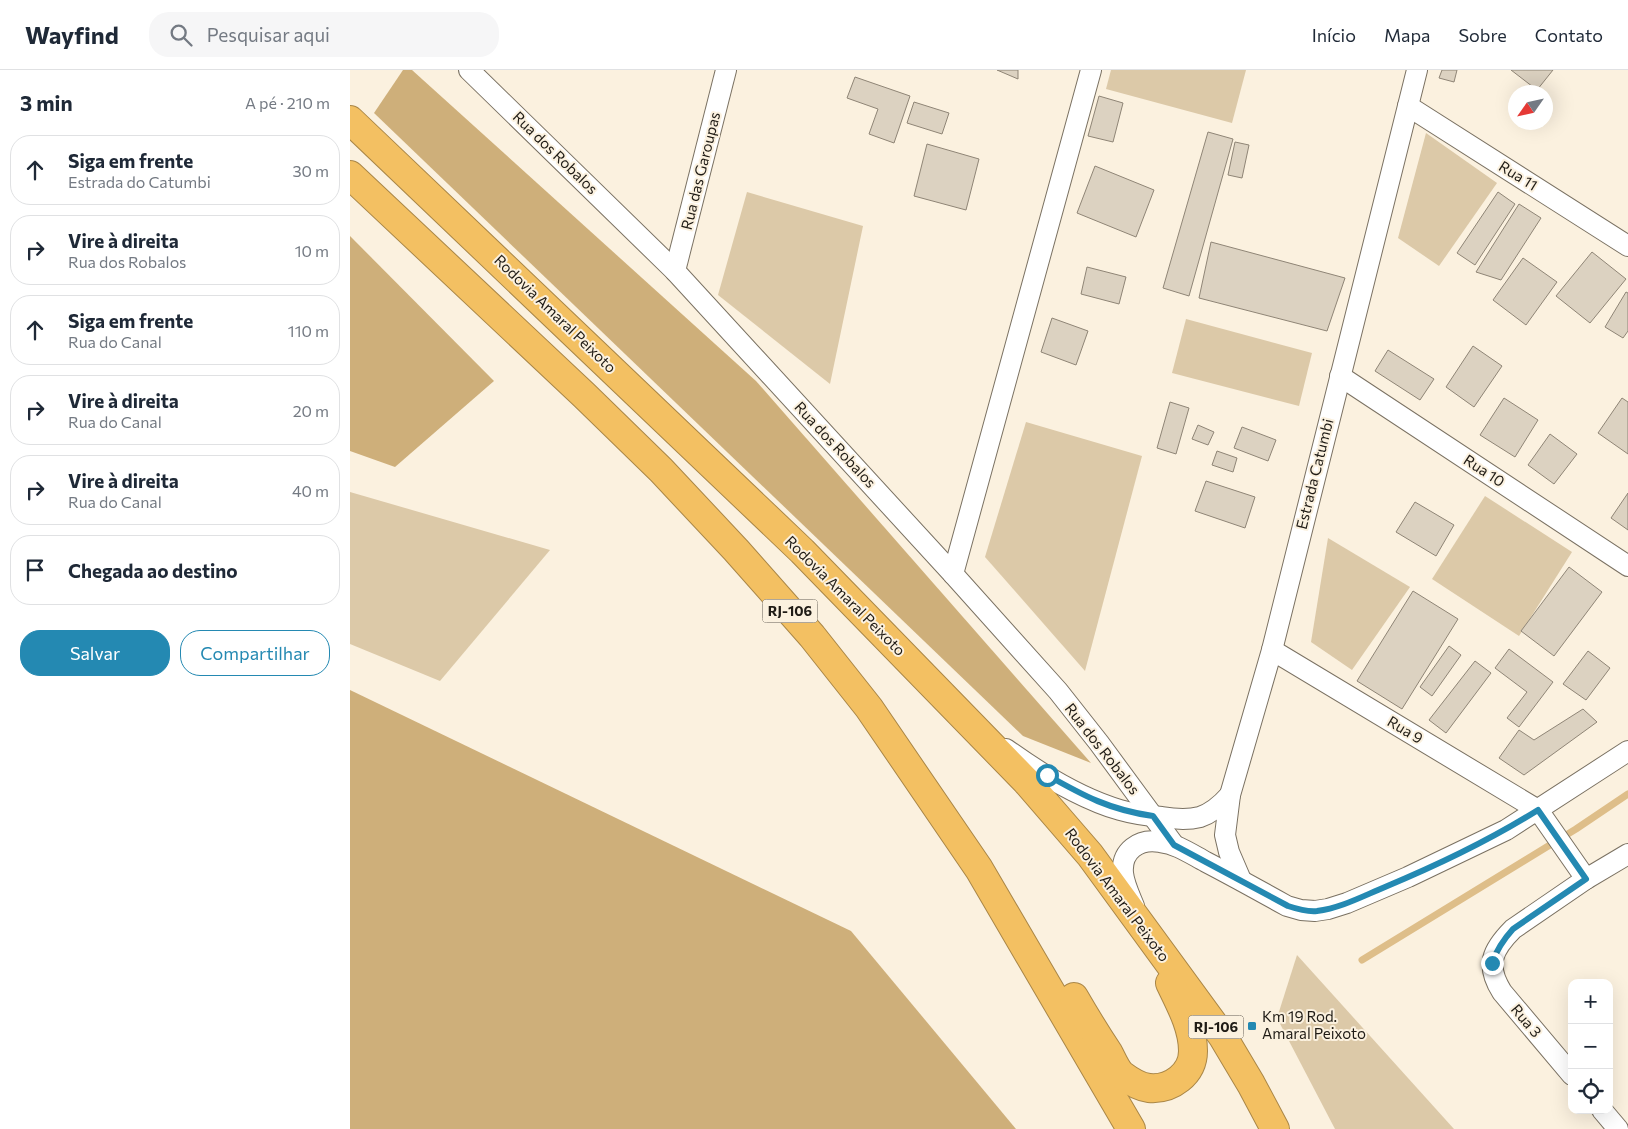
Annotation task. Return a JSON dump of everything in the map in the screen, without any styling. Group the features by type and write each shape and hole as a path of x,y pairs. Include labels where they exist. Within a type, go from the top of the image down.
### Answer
{"highway":[{"name":"Rodovia Amaral Peixoto","path":"350,120 802,551 1026,781 1090,855 1223,1037 1251,1084 1274,1129"},
{"name":"RJ-106","path":"350,175 661,470 736,550 812,636 869,708 979,870 1131,1129"},
{"path":"929,795 970,826 1120,1074 1148,1088 1162,1088 1176,1082 1185,1074 1193,1053 1192,1035 1180,1004 1143,927"}],"street":[{"name":"Rua dos Robalos","path":"470,70 675,271 953,574 1058,691 1174,845"},
{"name":"Rua das Garoupas","path":"675,271 726,70"},
{"path":"953,574 1091,70"},
{"name":"Estrada Catumbi","path":"1240,880 1229,852 1225,835 1230,795 1272,650 1418,70"},
{"name":"Rua 11","path":"1408,106 1628,246"},
{"name":"Rua 10","path":"1340,376 1628,566"},
{"name":"Rua 9","path":"1272,650 1538,810"},
{"path":"970,723 1022,760 1076,791 1119,810 1187,819 1200,817 1219,807 1230,795"},
{"path":"1143,927 1123,874 1127,852 1142,842 1160,842 1174,845 1288,906 1314,911 1328,909 1408,877 1506,830 1628,751"},
{"path":"1538,810 1586,879 1628,854"},
{"name":"Rua 3","path":"1568,1069 1502,992 1494,979 1492,963 1497,949 1513,929 1586,879"},
{"path":"1605,1114 1618,1129"}],"shaded area":[{"path":"403,70 412,70 756,381 1091,763 1023,736 374,113"},
{"path":"1111,70 1246,70 1232,123 1106,89"},
{"path":"1426,133 1497,183 1439,266 1398,238"},
{"path":"747,192 863,226 830,384 718,295"},
{"path":"350,236 494,381 395,467 350,451"},
{"path":"1186,319 1312,353 1299,406 1172,373"},
{"path":"1026,422 1142,456 1085,671 985,557"},
{"path":"350,492 550,550 440,681 350,644"},
{"path":"1485,496 1572,552 1519,636 1432,579"},
{"path":"1328,538 1410,587 1352,670 1311,642"},
{"path":"350,690 851,931 1016,1129 350,1129"},
{"path":"1297,955 1454,1129 1335,1129 1277,1018"}],"building":[{"path":"997,70 1018,70 1018,79"},
{"path":"1442,70 1457,70 1454,82 1439,78"},
{"path":"1511,70 1553,70 1541,85 1530,85"},
{"path":"855,77 910,96 894,143 869,134 878,109 847,98"},
{"path":"1099,96 1123,103 1113,142 1088,136"},
{"path":"914,102 949,113 942,134 907,123"},
{"path":"1208,132 1233,139 1189,296 1163,288"},
{"path":"1235,142 1249,145 1242,178 1228,175"},
{"path":"927,144 979,159 966,210 914,196"},
{"path":"1095,166 1154,190 1136,237 1077,213"},
{"path":"1498,192 1515,204 1475,265 1457,253"},
{"path":"1519,204 1541,218 1501,280 1476,272"},
{"path":"1211,242 1345,278 1327,331 1199,298"},
{"path":"1592,252 1626,279 1590,323 1556,296"},
{"path":"1523,258 1557,282 1526,325 1493,300"},
{"path":"1087,267 1126,277 1119,304 1081,294"},
{"path":"1626,292 1628,293 1628,331 1623,338 1605,327"},
{"path":"1052,318 1088,331 1076,365 1041,352"},
{"path":"1473,346 1502,366 1474,407 1446,387"},
{"path":"1388,350 1434,379 1420,400 1375,371"},
{"path":"1504,398 1538,420 1515,457 1480,435"},
{"path":"1622,398 1628,402 1628,454 1598,433"},
{"path":"1170,402 1189,408 1176,454 1157,448"},
{"path":"1198,425 1214,432 1208,445 1192,439"},
{"path":"1242,427 1276,440 1268,461 1234,448"},
{"path":"1550,434 1577,454 1554,484 1528,465"},
{"path":"1217,451 1237,458 1233,472 1212,465"},
{"path":"1206,481 1255,497 1245,528 1195,511"},
{"path":"1628,493 1628,530 1611,518"},
{"path":"1415,502 1454,525 1436,556 1396,532"},
{"path":"1569,567 1602,592 1554,656 1521,631"},
{"path":"1413,591 1458,619 1402,709 1357,681"},
{"path":"1449,646 1461,655 1432,696 1420,687"},
{"path":"1509,649 1553,682 1519,727 1507,718 1527,692 1495,668"},
{"path":"1588,651 1610,668 1586,700 1563,684"},
{"path":"1475,661 1491,673 1446,733 1429,720"},
{"path":"1583,709 1597,722 1524,775 1499,758 1519,730 1534,740"}],"waterway":[{"path":"1362,960 1576,829 1628,794"}],"place":[{"name":"Km 19 Rod. Amaral Peixoto","path":"1252,1026"}],"route":[{"path":"1047,775 1102,804 1119,810 1153,816 1174,845 1288,906 1314,911 1347,903 1408,877 1481,843 1538,810 1586,879 1513,929 1497,949 1492,963"}]}
